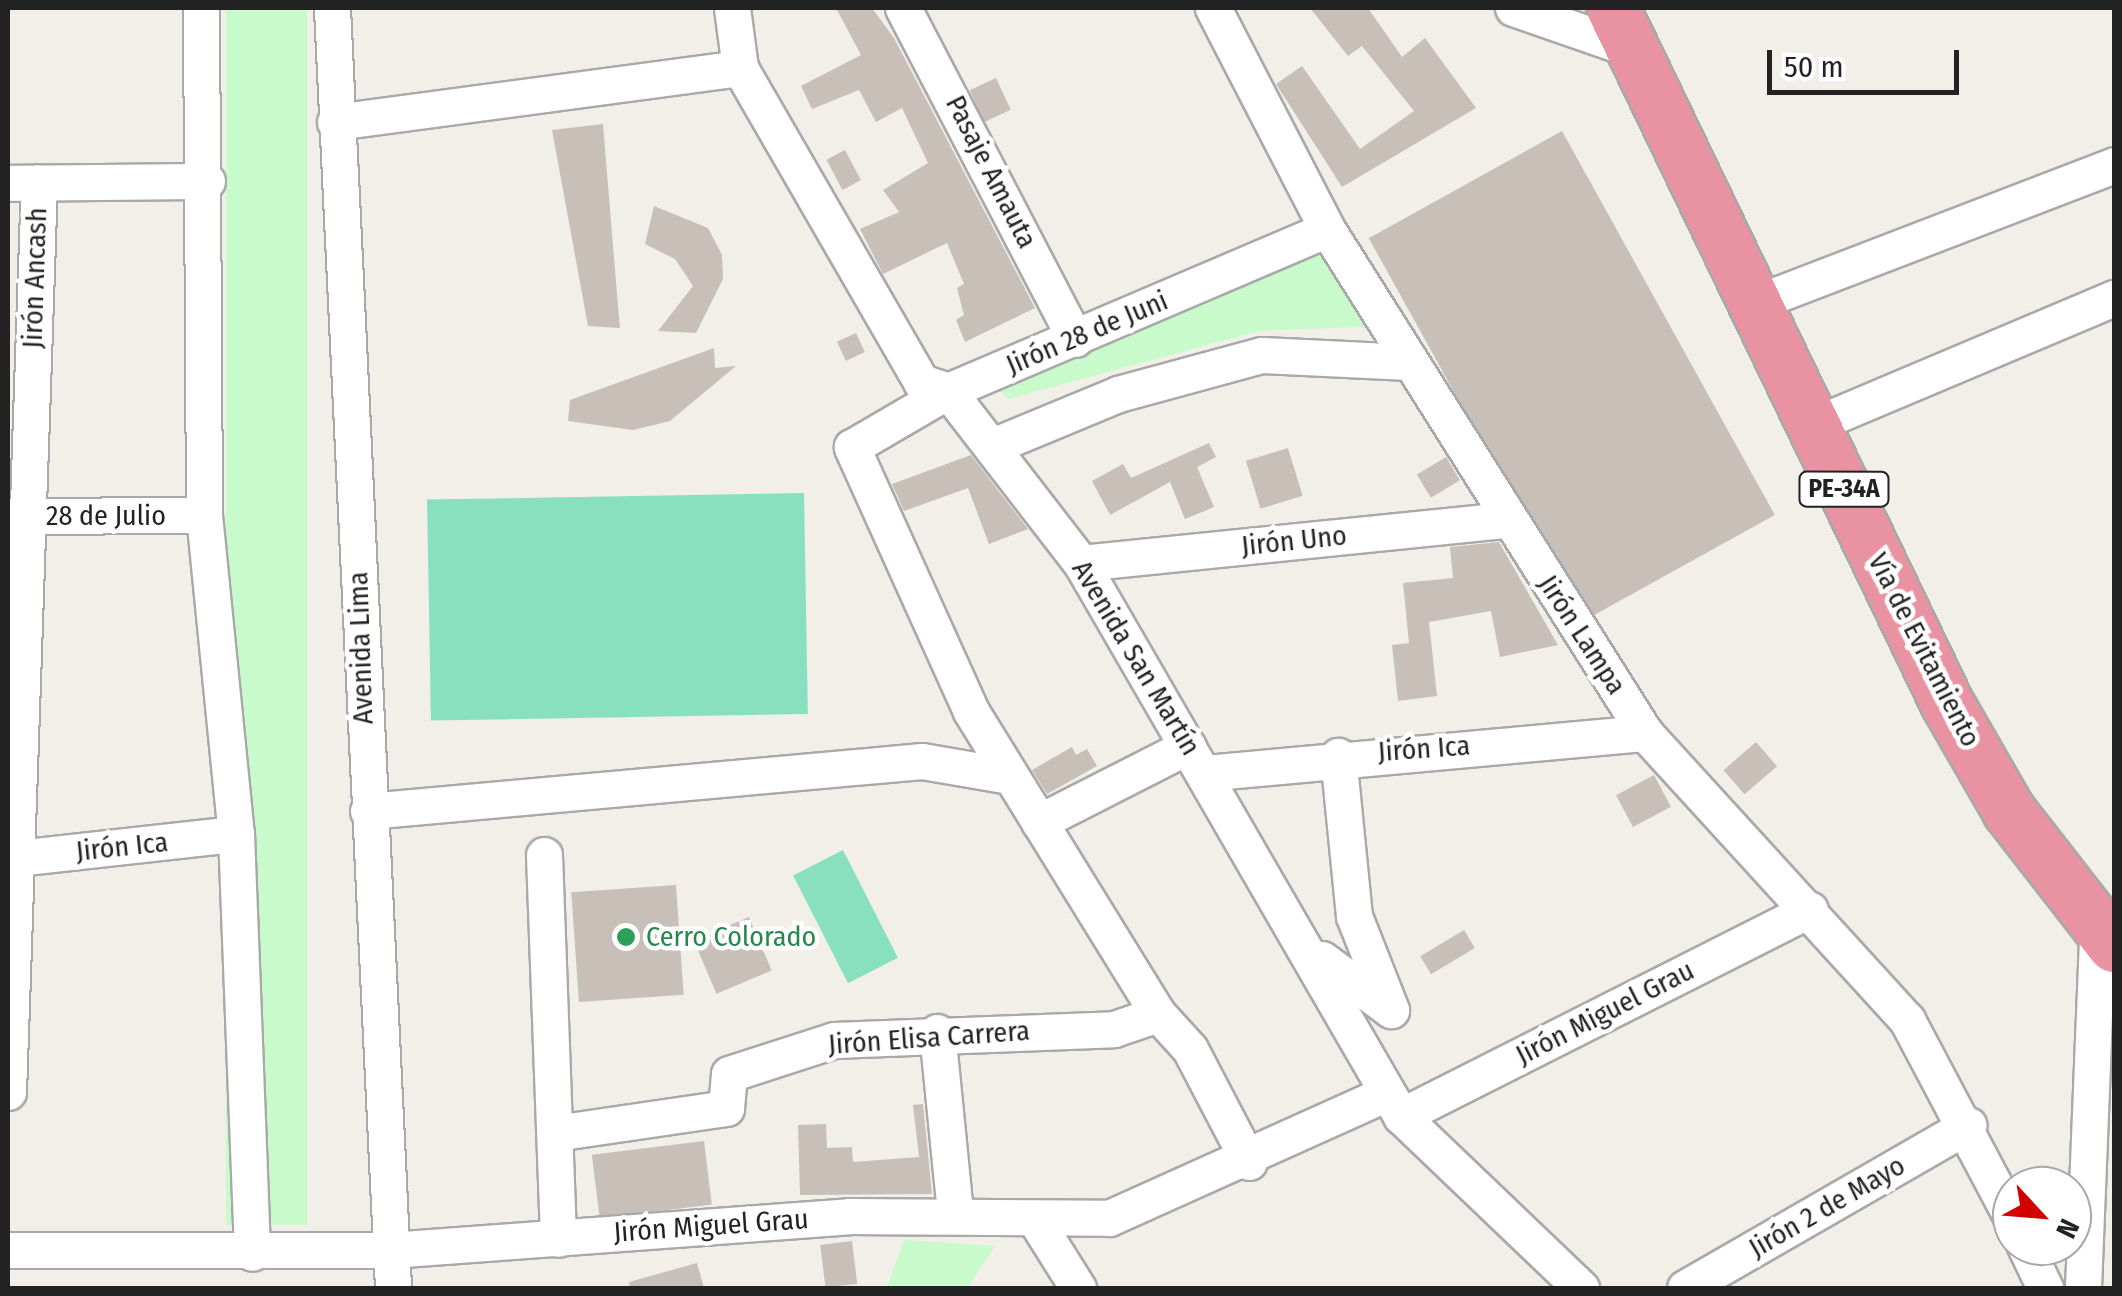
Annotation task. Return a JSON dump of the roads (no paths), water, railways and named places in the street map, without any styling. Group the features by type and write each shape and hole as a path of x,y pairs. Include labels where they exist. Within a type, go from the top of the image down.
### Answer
{"highway":[{"name":"Vía de Evitamiento","path":"1623,29 1947,703 2106,940"}],"street":[{"path":"201,8 207,181 204,515 236,834 252,1254"},
{"name":"Avenida Lima","path":"332,8 393,1288"},
{"name":"Pasaje Amauta","path":"904,8 1075,339"},
{"name":"Jirón Lampa","path":"1213,8 1326,228 1506,520 1645,732 1907,1020 1970,1125 1992,1174"},
{"path":"1513,8 1623,29"},
{"name":"Avenida San Martín","path":"739,11 740,68 921,382 948,391 995,445 1081,563 1313,952 1394,1105 1582,1288"},
{"path":"335,122 740,68"},
{"path":"1754,303 2114,165"},
{"path":"23,183 207,181"},
{"name":"Jirón Ancash","path":"8,1092 23,183"},
{"name":"Jirón 28 de Juni","path":"1010,776 971,711 852,447 948,391 1326,228"},
{"path":"1813,424 2114,298"},
{"path":"995,445 1118,394 1262,355 1410,362"},
{"name":"28 de Julio","path":"17,516 204,515"},
{"name":"Jirón Uno","path":"1081,563 1506,520"},
{"name":"Jirón Ica","path":"1040,822 1196,760 1338,756 1645,732"},
{"path":"1313,952 1391,1010 1354,916 1338,756"},
{"path":"368,810 922,761 1010,776 1158,1014 1190,1049 1249,1162"},
{"name":"Jirón Ica","path":"12,858 236,834"},
{"path":"544,855 558,1238"},
{"name":"Jirón Miguel Grau","path":"8,1250 252,1254 390,1250 955,1212 1036,1221 1109,1218 1394,1105 1810,909"},
{"path":"2083,1288 2106,940"},
{"name":"Jirón Elisa Carrera","path":"555,1134 726,1108 729,1074 834,1040 936,1032 1114,1029 1158,1014"},
{"path":"936,1032 955,1212"},
{"name":"Jirón 2 de Mayo","path":"1685,1288 1970,1125"},
{"path":"1036,1221 1078,1288"}],"place":[{"name":"Cerro Colorado","path":"626,937"}]}
